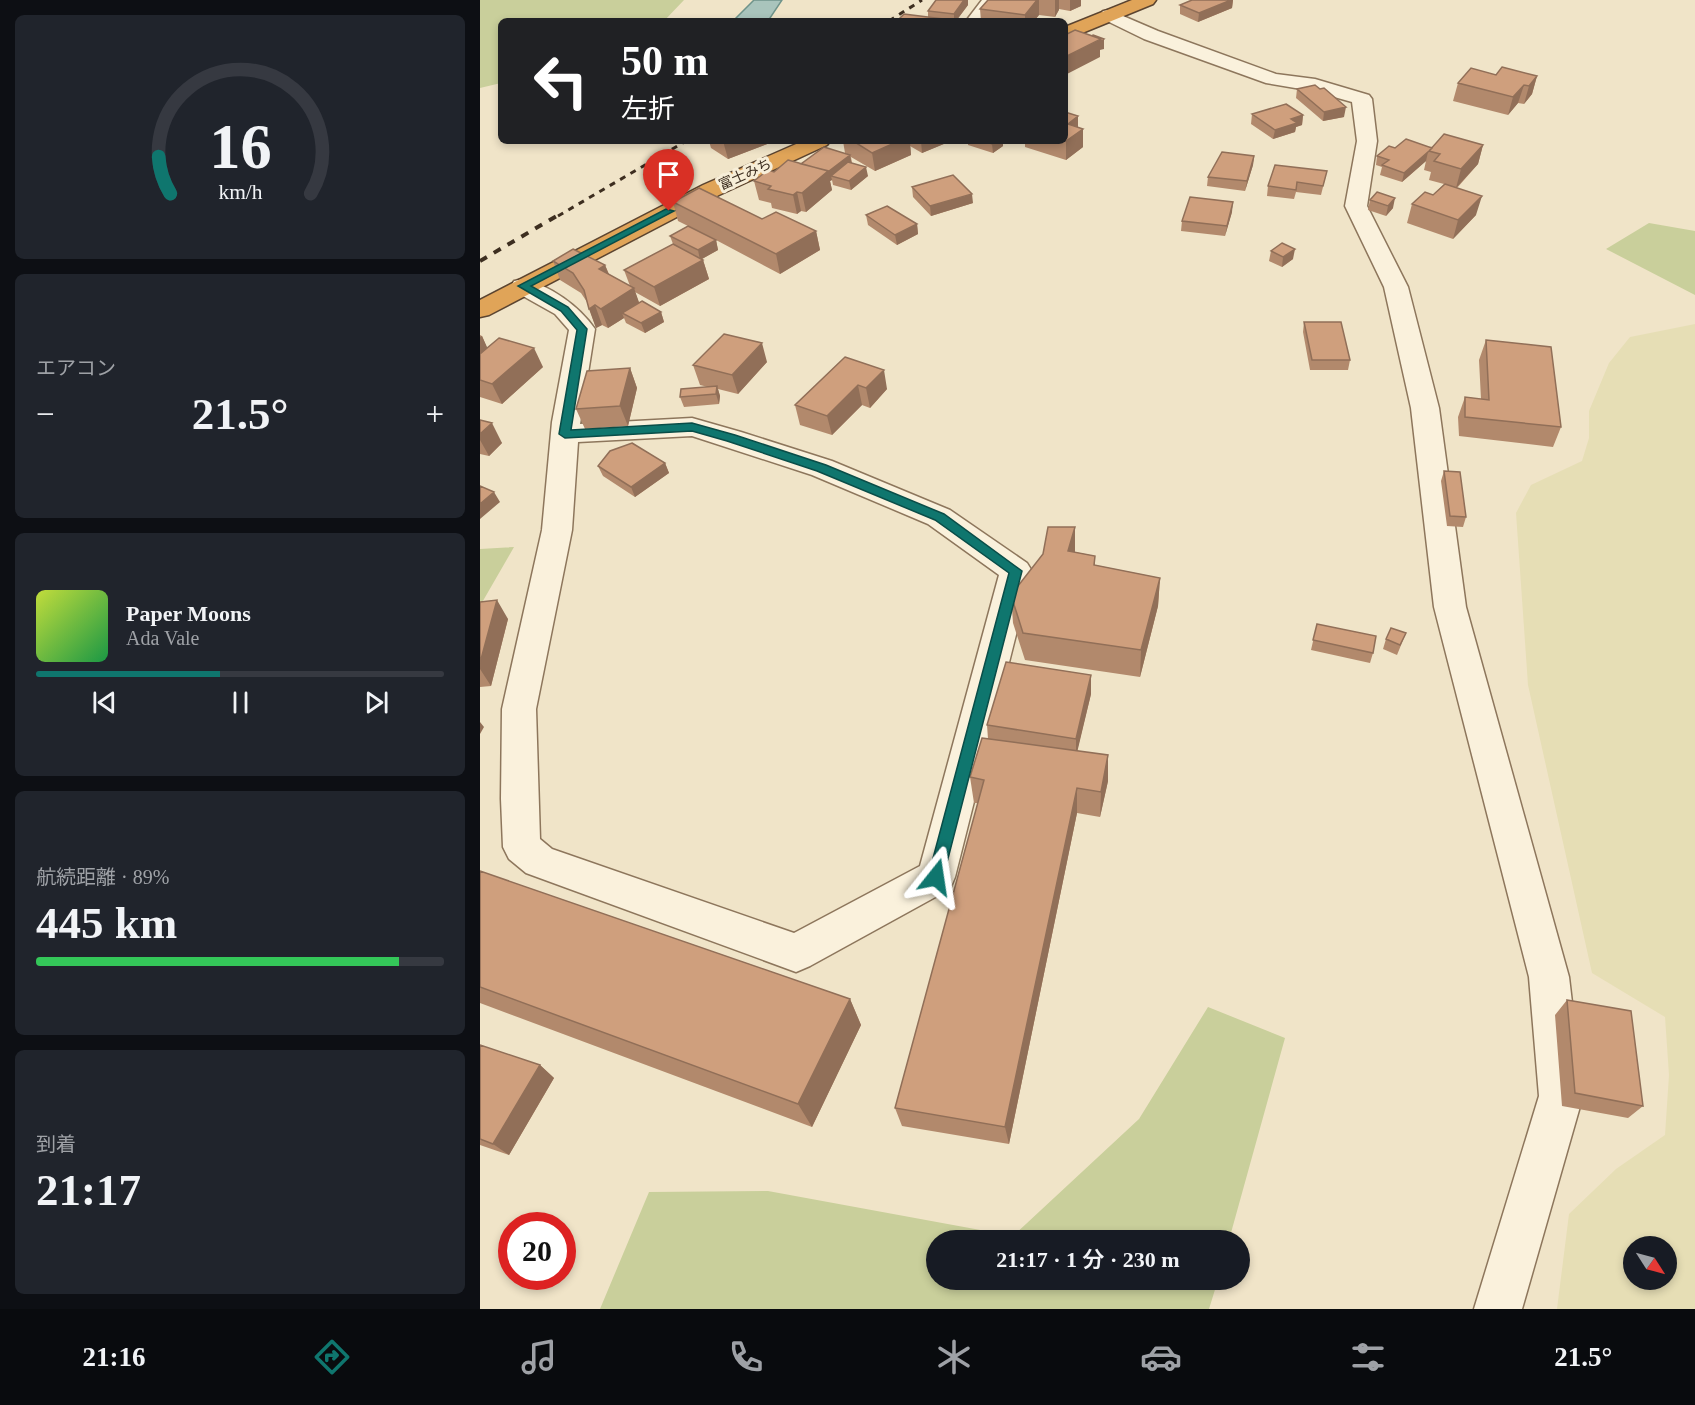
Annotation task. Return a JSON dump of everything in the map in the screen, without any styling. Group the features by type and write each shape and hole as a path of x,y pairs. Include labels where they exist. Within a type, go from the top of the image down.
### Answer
{"highway":[{"path":"1068,33 1147,0"},
{"name":"富士みち","path":"480,310 711,190 813,144"}],"street":[{"path":"977,18 991,0"},
{"path":"1109,15 1151,35 1273,79 1315,85 1362,99 1367,141 1356,206 1396,287 1425,408 1450,607 1549,977 1562,1096 1498,1309"},
{"path":"523,286 564,309 582,329 565,434 557,530 519,710 519,799 522,847 540,861 796,953 936,877 1016,571 939,517 822,468 731,438 692,427 565,434"}],"shaded area":[{"path":"1695,324 1695,1309 1557,1309 1569,1214 1616,1169 1665,1135 1669,1075 1665,1017 1592,973 1528,685 1516,513 1531,485 1582,461 1589,438 1589,411 1609,363 1630,337"}],"green space":[{"path":"480,0 684,0 667,18 498,18 498,84 480,88"},
{"path":"1649,223 1695,231 1695,295 1606,249"},
{"path":"514,547 480,606 480,549"},
{"path":"1208,1007 1285,1038 1232,1230 1019,1230 1139,1119"},
{"path":"768,1191 980,1230 926,1230 926,1290 1215,1290 1209,1309 600,1309 649,1192"}],"water":[{"path":"754,0 782,0 770,18 736,18"}],"building":[{"path":"936,0 964,0 954,14 928,11"},
{"path":"988,0 1037,0 1025,15 980,9"},
{"path":"1192,0 1231,0 1199,13 1180,5"},
{"path":"904,14 936,18 900,18"},
{"path":"1075,30 1101,39 1068,56 1068,34"},
{"path":"1502,67 1537,76 1529,86 1524,85 1513,97 1458,83 1471,68 1496,75"},
{"path":"1315,85 1320,89 1324,88 1346,107 1324,112 1297,89"},
{"path":"1286,104 1303,115 1291,119 1297,123 1275,130 1252,114"},
{"path":"1068,113 1078,116 1068,124"},
{"path":"1068,124 1083,129 1068,140"},
{"path":"1444,134 1483,145 1461,169 1434,161 1440,154 1429,151"},
{"path":"1406,139 1432,148 1404,173 1382,165 1389,160 1377,156 1389,146 1395,148"},
{"path":"858,144 892,144 872,153"},
{"path":"824,147 850,155 829,171 801,164"},
{"path":"1222,152 1254,156 1247,181 1208,177"},
{"path":"788,160 828,171 802,193 797,192 793,195 768,189 771,186 754,181 768,170 774,172"},
{"path":"848,162 866,167 849,181 831,176"},
{"path":"1275,165 1327,171 1323,186 1297,182 1296,190 1268,186"},
{"path":"953,175 972,194 930,206 912,187"},
{"path":"1445,184 1482,196 1458,220 1412,204 1425,192 1433,195"},
{"path":"699,188 762,219 776,212 816,231 776,254 673,202"},
{"path":"1377,192 1395,198 1388,206 1370,200"},
{"path":"1190,197 1233,202 1227,226 1182,221"},
{"path":"887,206 917,224 895,235 866,215"},
{"path":"688,226 716,240 698,250 670,236"},
{"path":"1282,243 1295,249 1283,257 1271,251"},
{"path":"673,244 703,260 654,287 624,270"},
{"path":"573,249 605,265 599,269 634,288 601,309 595,305 589,309 584,290 573,273 553,261"},
{"path":"642,301 661,312 641,323 622,313"},
{"path":"1304,322 1341,322 1350,360 1312,360"},
{"path":"724,334 762,343 732,375 693,365"},
{"path":"499,338 534,348 492,384 480,380 480,354"},
{"path":"1486,340 1551,347 1561,427 1465,417 1465,397 1489,400"},
{"path":"845,357 884,370 866,388 858,385 827,416 795,405"},
{"path":"630,368 620,406 576,409 587,371"},
{"path":"717,386 716,394 680,397 681,389"},
{"path":"480,420 492,423 480,434"},
{"path":"632,443 665,463 631,487 598,466 610,451"},
{"path":"1444,471 1460,472 1466,517 1450,516"},
{"path":"480,486 494,492 480,504"},
{"path":"1048,527 1075,527 1068,551 1095,556 1094,565 1160,578 1141,650 1023,633 1011,595 1043,554"},
{"path":"497,600 480,663 480,602"},
{"path":"1317,624 1376,636 1373,653 1313,640"},
{"path":"1391,628 1406,633 1400,645 1386,639"},
{"path":"1006,662 1091,675 1076,739 987,725"},
{"path":"982,738 1108,755 1101,792 1077,788 1005,1127 895,1108 984,780 970,777"},
{"path":"480,871 850,999 798,1104 480,987"},
{"path":"1567,1000 1631,1011 1643,1106 1575,1093"},
{"path":"480,1045 540,1065 493,1144 480,1139"}],"railway":[{"path":"894,18 922,0"},
{"path":"558,216 681,144"},
{"path":"480,261 560,214"}],"route":[{"path":"669,211 523,286 564,309 582,329 565,434 692,427 731,438 822,468 939,517 1016,571 936,877"}]}
